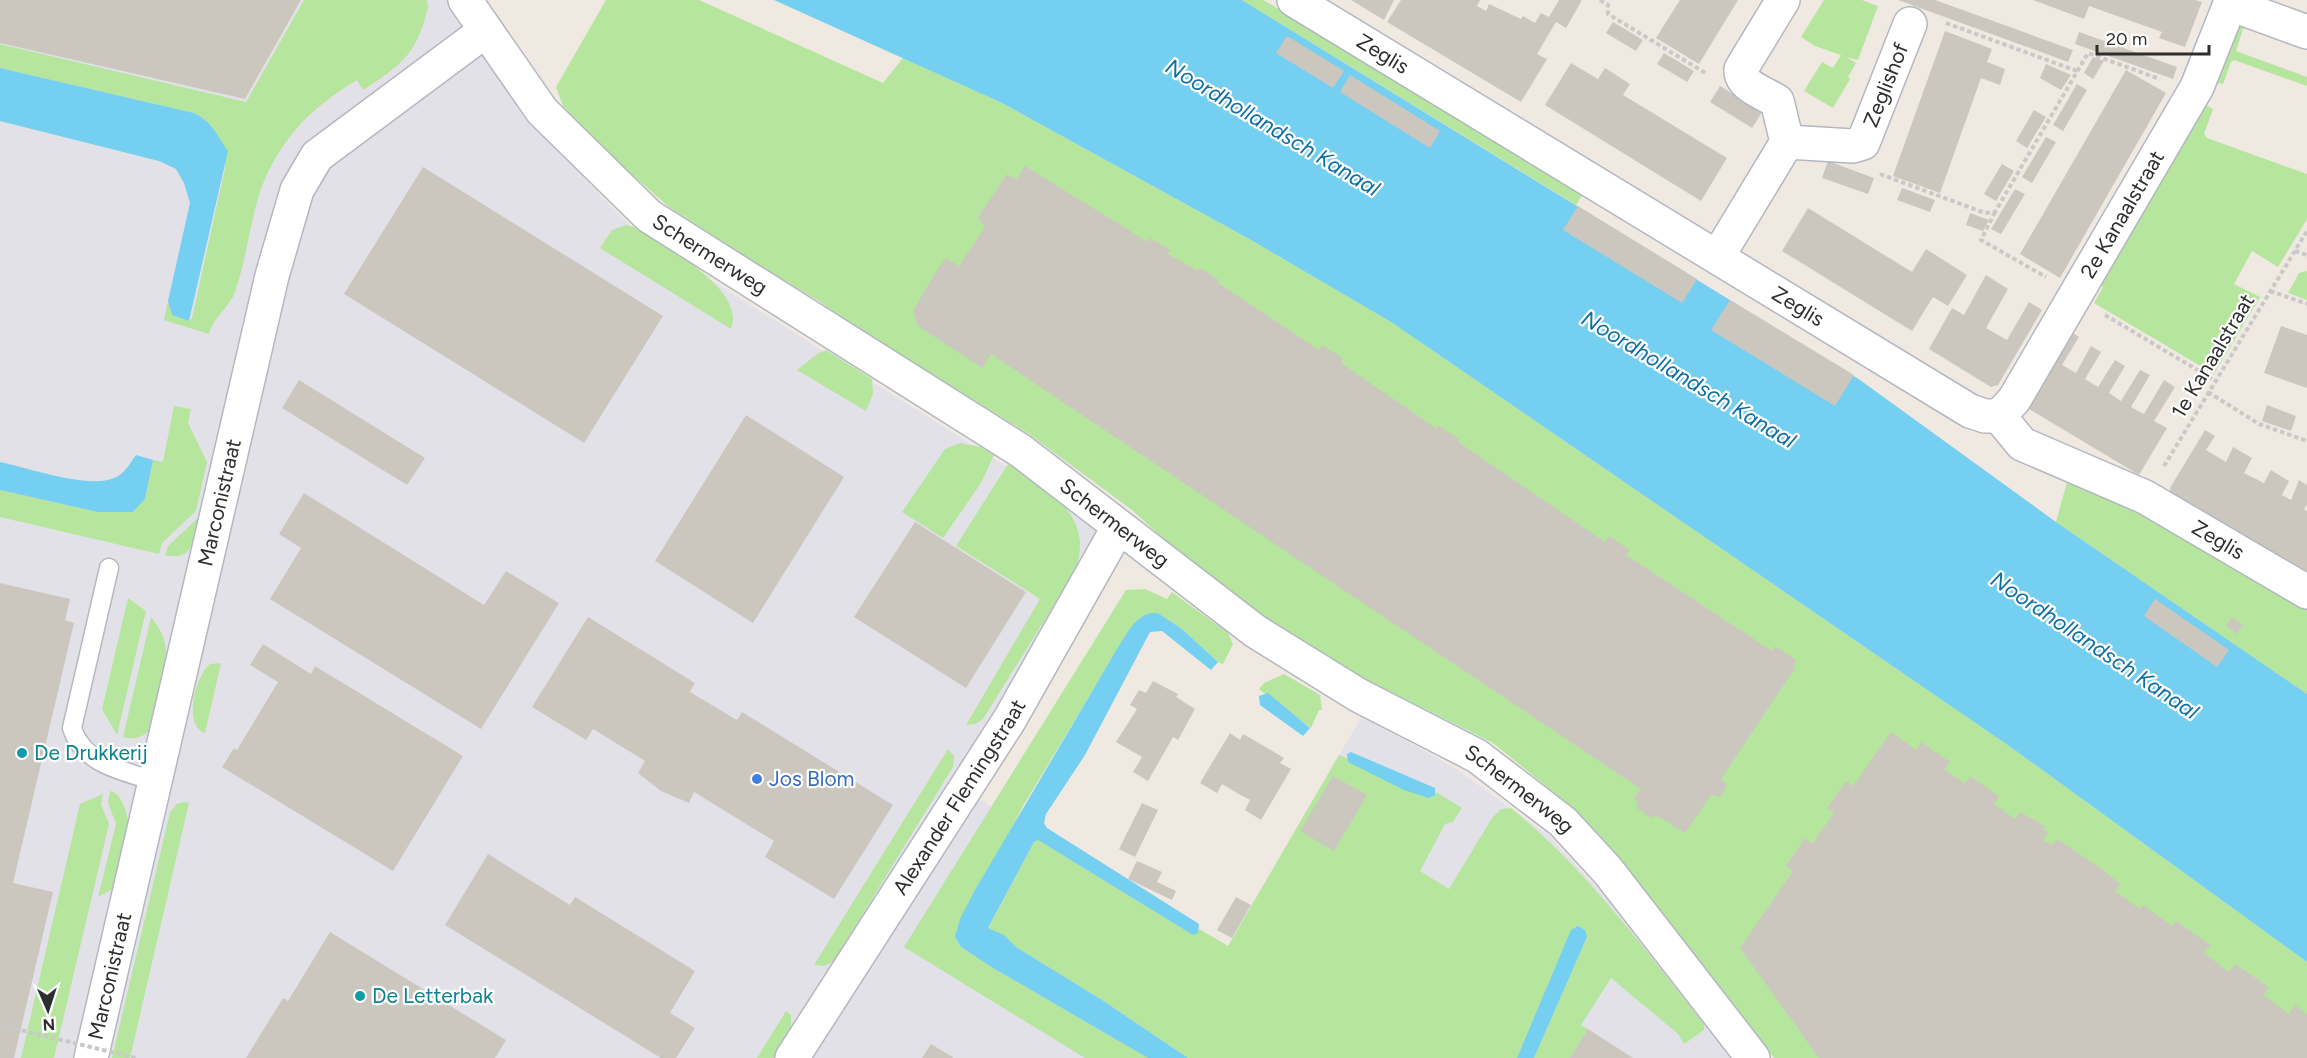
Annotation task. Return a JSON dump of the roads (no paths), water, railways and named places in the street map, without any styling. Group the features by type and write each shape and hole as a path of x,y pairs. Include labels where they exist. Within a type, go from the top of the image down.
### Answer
{"street":[{"name":"Schermerweg","path":"465,0 542,111 649,216 1021,451 1118,528 1255,631 1358,695 1477,756 1563,822 1608,871 1753,1058"},
{"name":"Zeglis","path":"1294,0 1970,411 1985,416 1999,416 2022,444 2145,496 2307,592"},
{"path":"1718,256 1787,142 1777,101 1744,82 1740,76 1741,69 1783,0"},
{"path":"2229,2 2307,32"},
{"name":"2e Kanaalstraat","path":"1999,416 2014,400 2195,91 2229,2"},
{"name":"Zeglishof","path":"1787,142 1852,146 1863,143 1924,22"},
{"name":"Marconistraat","path":"91,1058 272,276 297,190 317,156 485,31"},
{"name":"Alexander Flemingstraat","path":"792,1058 1010,719 1118,528"}],"lane":[{"path":"109,568 72,728 76,743 92,757 109,766 155,782"}],"water":[{"name":"Noordhollandsch Kanaal","path":"774,0 1242,0 1860,380 2056,522 2307,694 2307,962 2012,748 1391,322 1251,240 1002,103"},
{"path":"0,68 194,113 214,130 228,151 189,321 172,315 168,301 190,203 184,183 176,169 159,161 0,121"},
{"path":"136,455 153,460 145,499 133,512 98,512 0,490 0,462 74,479 103,481 121,474"},
{"path":"1150,613 1158,613 1182,629 1218,662 1211,670 1162,631 1150,632 1085,755 1046,814 1044,823 1047,828 1199,924 1198,933 1193,935 1038,840 1034,842 988,928 1004,935 1016,947 1102,1000 1188,1058 1148,1058 993,968 961,947 955,937 960,919 975,890 1125,637 1138,620"},
{"path":"1268,693 1310,728 1303,736 1260,705 1259,696"},
{"path":"1351,752 1435,788 1435,795 1429,798 1404,790 1348,762 1347,754"},
{"path":"1578,926 1585,930 1587,937 1534,1058 1517,1058 1571,930"}],"place":[{"name":"De Drukkerij","path":"22,753"},
{"name":"Jos Blom","path":"757,779"},
{"name":"De Letterbak","path":"360,996"}]}
